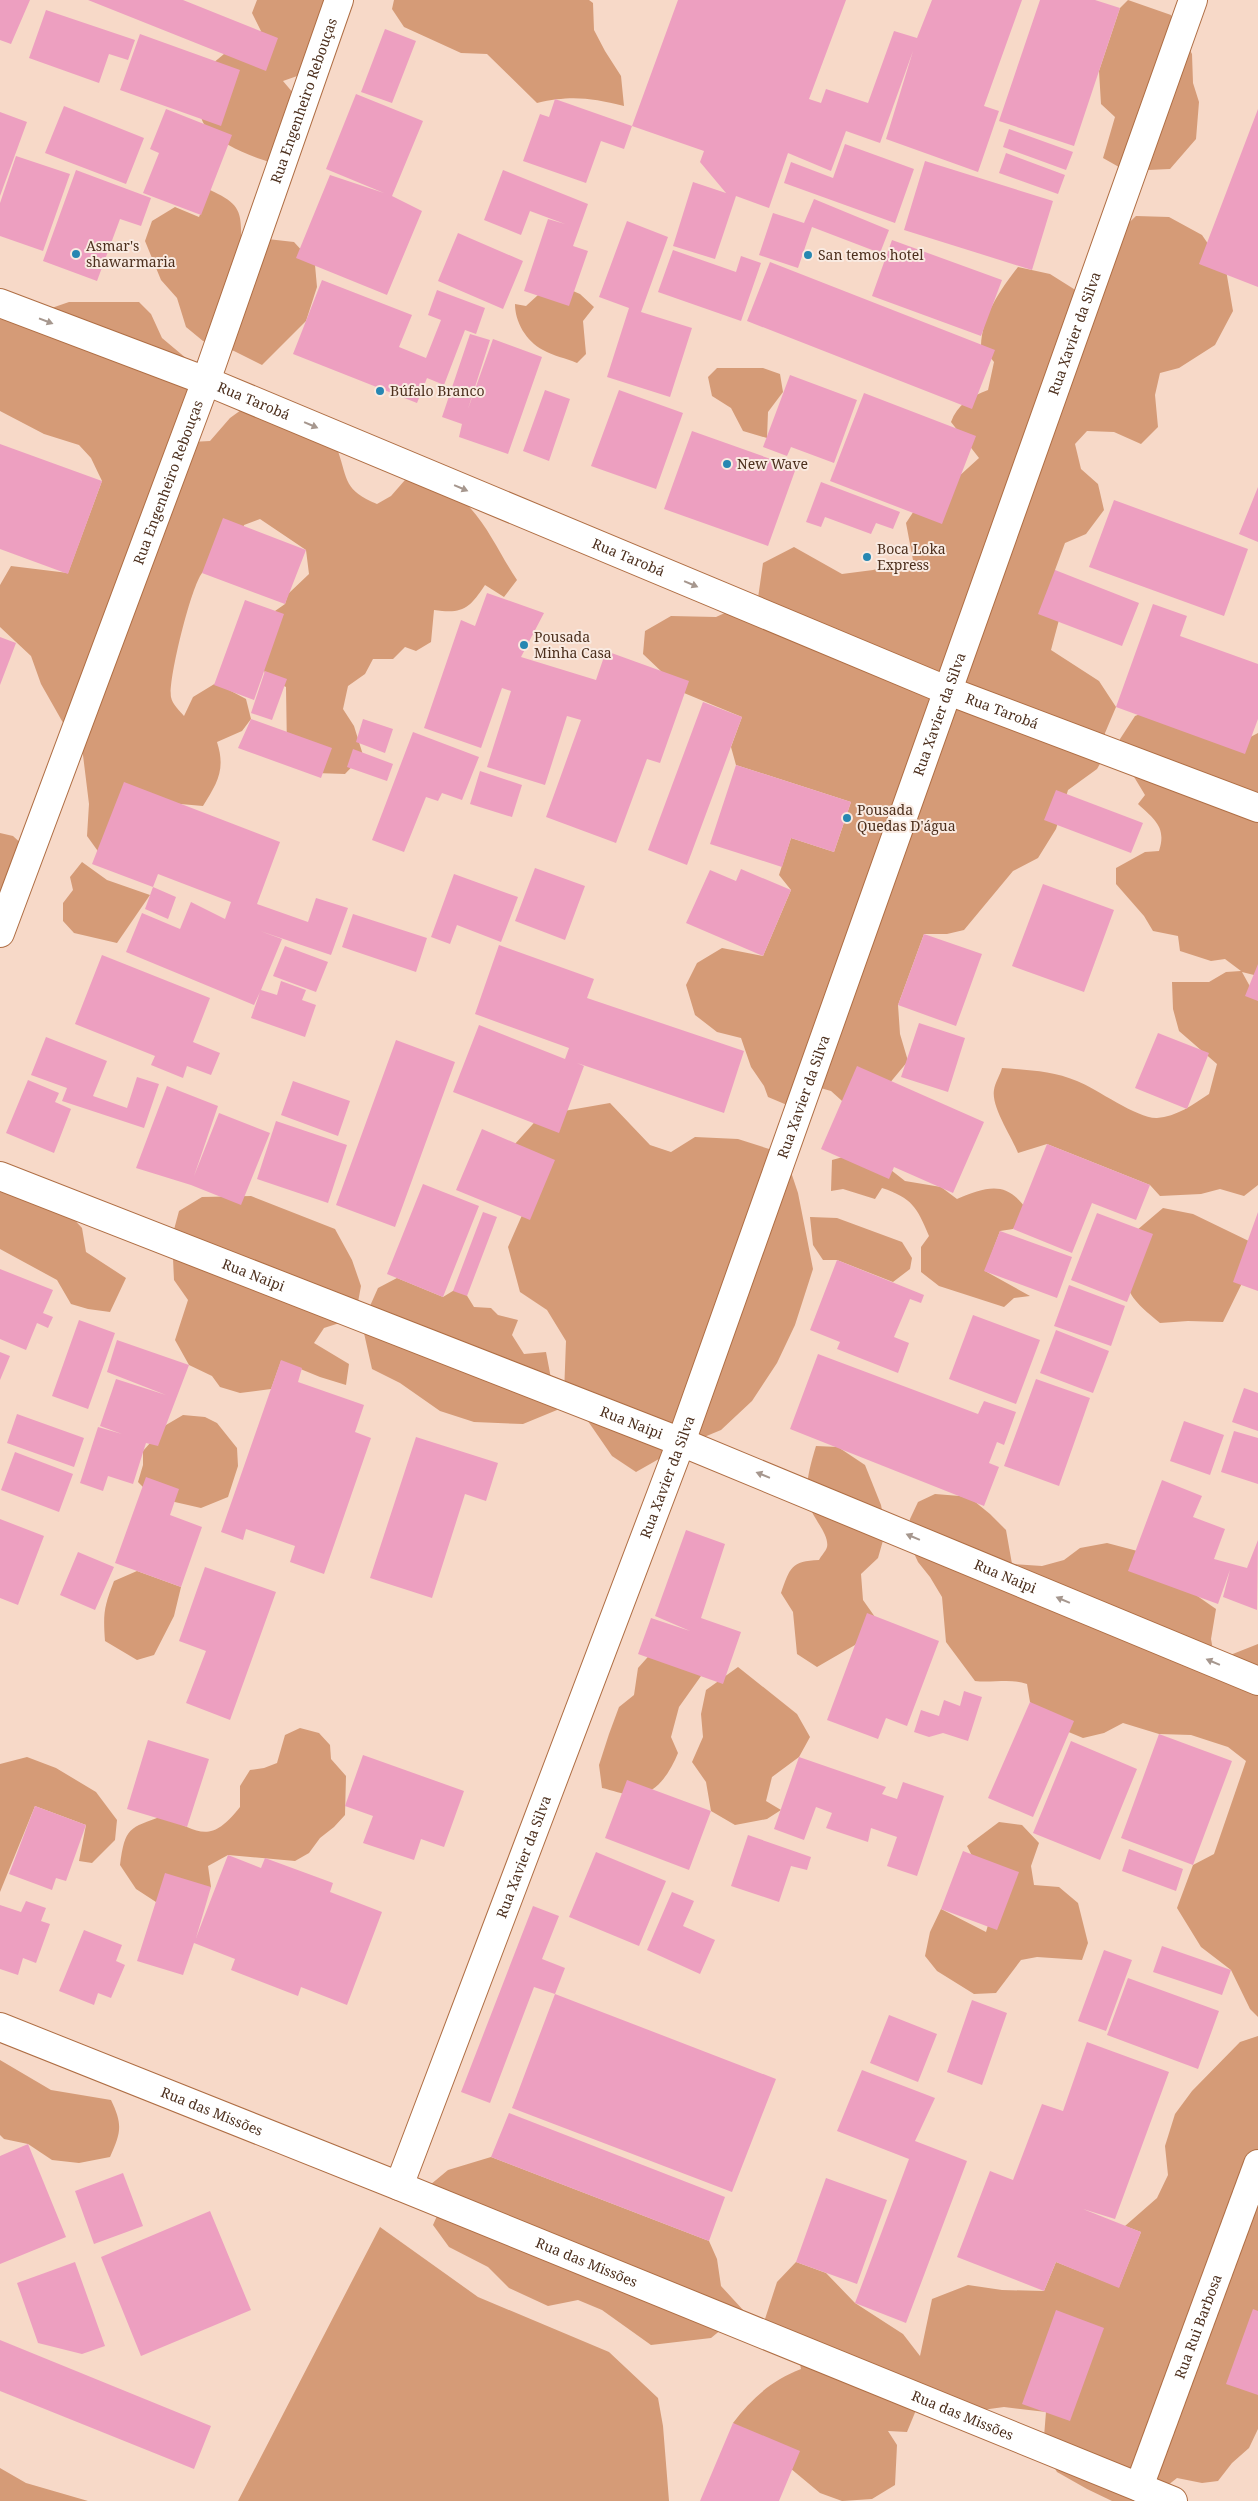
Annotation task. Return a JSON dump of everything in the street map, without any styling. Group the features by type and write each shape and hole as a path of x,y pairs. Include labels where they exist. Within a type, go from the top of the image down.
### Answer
{"street":[{"name":"Rua Engenheiro Rebouças","path":"0,933 206,381 339,0"},
{"name":"Rua Xavier da Silva","path":"400,2186 681,1442 946,690 1193,0"},
{"name":"Rua Tarobá","path":"0,303 206,381 946,690 1258,808"},
{"name":"Rua Naipi","path":"0,1176 681,1442 1258,1681"},
{"name":"Rua das Missões","path":"0,2027 400,2186 1173,2501"},
{"name":"Rua Rui Barbosa","path":"1139,2487 1258,2164"}],"shaded area":[{"path":"257,0 325,0 300,75 283,81 299,100 269,162 235,149 212,133 203,122 199,102 200,74 224,54 261,31 252,13"},
{"path":"394,0 589,0 593,3 594,30 621,76 624,106 581,98 537,103 487,54 461,53 404,27 392,9"},
{"path":"1128,0 1171,15 1192,54 1193,83 1199,102 1196,139 1170,169 1126,171 1103,158 1115,117 1101,104 1099,71 1120,8"},
{"path":"210,190 226,198 235,207 240,218 241,236 294,242 315,265 317,287 306,321 262,365 234,351 203,341 186,327 177,298 161,280 145,241 152,221 175,207 199,217"},
{"path":"1136,216 1169,217 1202,235 1226,270 1233,311 1215,345 1179,368 1160,373 1155,395 1158,427 1141,444 1114,432 1087,431 1075,444 1081,469 1098,484 1104,510 1086,534 1065,543 1055,570 1064,601 1051,650 1099,681 1116,707 1105,733 1105,755 1097,769 1068,790 1056,829 1038,858 1013,871 964,930 947,934 924,934 898,1005 900,1034 908,1061 874,1102 851,1109 831,1091 810,1085 787,1105 768,1097 764,1086 751,1067 741,1038 717,1032 695,1015 686,985 697,963 722,948 763,956 791,890 779,875 791,838 834,852 851,802 736,765 731,747 742,717 684,693 643,654 645,631 671,616 716,617 758,598 763,563 794,547 842,574 873,570 913,560 906,523 929,488 957,478 979,458 951,422 965,402 988,390 994,362 981,346 982,335 988,314 999,294 1018,267 1050,274 1077,291 1114,237"},
{"path":"566,288 580,294 594,307 583,321 586,354 577,363 547,352 531,342 517,318 515,304 526,306 538,295"},
{"path":"0,289 8,299 40,312 69,302 139,302 151,314 162,338 187,359 188,387 185,405 191,442 210,441 230,418 248,405 338,451 349,483 358,494 366,499 377,504 391,496 405,480 440,486 454,493 476,514 517,580 504,597 485,585 474,600 464,608 452,611 434,610 431,642 416,651 405,647 393,659 373,659 365,674 348,686 343,709 354,726 363,755 345,774 316,773 287,750 286,687 266,677 258,649 275,611 285,604 288,594 309,574 306,550 260,519 244,525 236,557 213,564 202,573 197,582 177,654 171,687 171,697 174,705 184,716 193,697 216,683 246,699 251,719 242,731 217,742 221,761 219,776 203,806 169,803 110,868 87,836 89,804 82,747 62,721 41,684 31,656 0,627 0,585 11,566 68,573 102,481 91,458 79,445 44,434 0,411"},
{"path":"717,368 763,368 780,374 783,392 768,412 767,438 743,431 731,408 712,396 708,377"},
{"path":"1155,708 1235,745 1258,733 1258,976 1242,972 1258,1001 1258,1185 1244,1196 1220,1189 1201,1194 1160,1196 1150,1185 1047,1144 1018,1153 999,1113 994,1097 995,1087 1002,1068 1059,1075 1077,1081 1139,1114 1149,1117 1157,1118 1171,1115 1209,1094 1217,1064 1179,1031 1173,1009 1172,982 1209,982 1226,972 1241,971 1225,959 1211,961 1180,951 1178,936 1153,931 1144,916 1116,884 1116,868 1145,852 1159,851 1161,843 1158,824 1138,804 1145,795 1119,752 1120,739 1135,716"},
{"path":"0,833 13,836 25,847 0,934"},
{"path":"82,862 107,880 150,895 117,943 74,933 63,921 63,903 73,890 70,877"},
{"path":"610,1103 650,1145 671,1152 695,1137 738,1139 785,1154 798,1193 813,1269 795,1325 777,1363 752,1401 721,1430 680,1447 636,1472 612,1456 583,1414 564,1394 566,1341 547,1310 520,1292 508,1247 523,1213 514,1145 541,1115"},
{"path":"854,1154 873,1156 905,1181 941,1187 957,1199 988,1189 1005,1190 1013,1195 1028,1212 1013,1229 1000,1231 985,1271 1030,1296 1014,1298 1004,1307 939,1286 921,1272 921,1247 929,1236 917,1211 907,1200 882,1188 875,1199 843,1189 831,1191 832,1160"},
{"path":"0,1181 70,1215 82,1228 86,1252 126,1278 110,1312 71,1304 57,1280 0,1249"},
{"path":"251,1196 335,1229 352,1260 361,1286 355,1318 324,1328 314,1343 349,1364 346,1385 320,1377 281,1361 271,1389 240,1393 220,1387 212,1376 189,1365 175,1340 188,1300 174,1280 172,1237 179,1211 202,1197"},
{"path":"1163,1208 1193,1214 1255,1244 1247,1273 1223,1322 1188,1321 1160,1323 1146,1312 1131,1294 1127,1277 1130,1236"},
{"path":"810,1217 837,1218 902,1242 912,1258 910,1269 893,1282 837,1260 823,1260 813,1245"},
{"path":"397,1278 443,1297 461,1286 474,1307 491,1308 498,1315 518,1320 512,1335 524,1354 546,1352 557,1410 523,1424 474,1422 440,1411 400,1383 372,1369 362,1324 378,1288"},
{"path":"183,1415 205,1417 217,1423 237,1448 238,1466 228,1497 201,1508 153,1497 138,1482 143,1465 143,1451 166,1425"},
{"path":"816,1446 838,1447 865,1465 881,1505 886,1530 878,1558 861,1574 863,1600 875,1617 855,1645 817,1667 797,1654 793,1612 781,1593 787,1577 797,1564 819,1560 827,1547 825,1536 811,1510 807,1497 808,1477"},
{"path":"935,1494 960,1496 974,1501 990,1514 1006,1530 1012,1564 1042,1566 1064,1560 1080,1548 1107,1543 1145,1553 1193,1593 1216,1609 1211,1639 1215,1661 1258,1644 1258,2017 1250,2009 1231,1970 1201,1947 1177,1908 1193,1865 1214,1854 1246,1761 1228,1747 1191,1735 1159,1734 1123,1723 1104,1733 1083,1738 1047,1723 1030,1702 1027,1684 1015,1681 975,1681 946,1642 942,1597 918,1562 907,1538 910,1519 918,1502"},
{"path":"137,1571 181,1587 174,1616 154,1655 137,1660 105,1641 104,1623 106,1604 114,1581"},
{"path":"654,1650 691,1665 701,1676 679,1707 671,1737 678,1753 672,1767 663,1780 644,1794 623,1794 602,1788 599,1765 619,1707 634,1695 638,1668"},
{"path":"738,1667 797,1714 810,1737 799,1757 772,1777 766,1801 781,1810 767,1819 735,1825 711,1811 706,1782 692,1762 703,1737 701,1714 706,1690"},
{"path":"300,1728 319,1733 330,1745 331,1759 346,1776 345,1815 320,1838 309,1853 295,1861 228,1855 208,1866 211,1887 183,1897 156,1902 136,1889 120,1865 124,1843 131,1831 143,1823 163,1816 196,1830 204,1832 213,1831 230,1819 240,1807 240,1786 250,1770 264,1768 277,1763 285,1735"},
{"path":"27,1757 56,1768 96,1792 117,1820 115,1840 92,1863 79,1861 86,1825 35,1806 0,1892 0,1764"},
{"path":"999,1822 1022,1825 1039,1843 1031,1866 1034,1885 1059,1887 1078,1903 1088,1943 1082,1960 1037,1957 1021,1960 996,1993 974,1994 937,1971 925,1956 930,1932 941,1909 986,1932 995,1901 967,1846"},
{"path":"1258,2036 1258,2429 1249,2448 1232,2463 1218,2481 1202,2483 1177,2478 1148,2501 1112,2501 1057,2472 1043,2449 1046,2412 1004,2407 960,2413 921,2398 907,2432 888,2431 897,2445 895,2485 872,2499 842,2501 820,2493 778,2458 750,2443 733,2423 763,2391 791,2373 801,2369 798,2354 765,2319 777,2282 796,2262 826,2273 855,2303 903,2334 920,2356 932,2299 968,2285 1002,2290 1044,2291 1056,2262 1119,2287 1141,2232 1125,2226 1157,2198 1168,2175 1165,2146 1175,2114 1192,2091 1240,2042"},
{"path":"0,2060 51,2090 111,2100 119,2122 119,2128 110,2157 79,2163 52,2160 28,2144 4,2139 0,2135"},
{"path":"491,2157 709,2241 717,2259 721,2286 744,2311 711,2338 651,2345 602,2310 578,2300 548,2306 509,2288 488,2267 449,2247 433,2225 444,2200 430,2185 448,2170"},
{"path":"380,2227 478,2297 609,2352 658,2398 663,2426 669,2501 238,2501"},
{"path":"0,2468 26,2483 88,2501 0,2501"}],"building":[{"path":"0,0 30,0 11,44 0,40"},
{"path":"88,0 183,0 278,38 266,71"},
{"path":"678,0 846,0 809,99 821,103 826,89 868,103 894,31 917,38 932,0 1022,0 984,106 999,111 978,172 886,139 913,51 880,143 846,131 831,171 788,153 769,208 736,196 715,259 673,246 693,182 726,193 700,162 704,151 632,126"},
{"path":"1040,0 1095,0 1120,8 1074,146 999,121"},
{"path":"46,10 135,40 128,60 109,54 99,83 29,58"},
{"path":"385,29 416,41 392,103 361,92"},
{"path":"140,34 240,70 221,126 120,90"},
{"path":"356,94 423,121 392,196 422,211 387,295 296,258 330,175 384,193 326,169"},
{"path":"555,99 632,126 624,149 601,141 586,183 523,161 540,114 549,117"},
{"path":"64,106 144,138 126,184 45,153"},
{"path":"166,109 232,135 201,215 143,193 159,153 150,149"},
{"path":"1258,109 1258,287 1199,264"},
{"path":"0,112 27,122 0,196"},
{"path":"1009,129 1073,152 1066,170 1003,147"},
{"path":"845,144 914,169 895,223 784,183 791,162 833,178"},
{"path":"1006,153 1065,175 1058,194 999,173"},
{"path":"16,156 70,174 43,251 0,236 0,203"},
{"path":"925,161 1053,201 1032,270 904,230"},
{"path":"76,170 151,198 141,226 120,219 97,281 43,261"},
{"path":"503,170 588,204 573,246 588,251 569,306 524,291 548,219 565,224 530,211 521,235 484,220"},
{"path":"814,199 889,230 880,253 812,227 798,268 759,255 773,213 804,223"},
{"path":"627,221 668,237 641,312 692,328 670,397 607,377 629,308 599,297"},
{"path":"458,233 523,261 503,309 438,281"},
{"path":"892,240 1002,280 981,336 872,296"},
{"path":"673,250 736,272 741,256 761,263 741,321 658,292"},
{"path":"770,262 995,350 972,409 747,321"},
{"path":"322,280 412,315 399,347 426,358 441,320 428,315 437,290 485,308 476,334 465,330 444,385 427,378 417,403 293,354"},
{"path":"470,334 490,340 468,409 493,339 542,357 508,454 459,437 462,424 442,417"},
{"path":"790,375 857,400 834,463 791,447 787,456 763,447"},
{"path":"545,390 570,399 549,461 523,451"},
{"path":"619,390 683,413 656,489 591,466"},
{"path":"864,393 976,436 942,524 830,481"},
{"path":"692,431 796,468 768,546 664,509"},
{"path":"0,444 102,481 68,574 0,549"},
{"path":"821,482 900,512 893,529 876,523 871,534 825,517 821,527 806,522"},
{"path":"1258,487 1258,542 1239,534"},
{"path":"1114,500 1248,549 1224,616 1089,567"},
{"path":"223,518 306,550 285,604 202,573"},
{"path":"1055,570 1139,603 1122,646 1038,614"},
{"path":"487,593 544,613 521,657 596,680 606,651 689,681 660,763 647,759 616,843 546,817 581,720 567,716 545,785 487,767 511,691 502,688 481,748 424,728 461,620 475,626"},
{"path":"245,600 284,614 254,700 214,685"},
{"path":"1153,604 1187,616 1180,636 1258,664 1258,719 1245,754 1116,707"},
{"path":"0,637 16,643 0,685"},
{"path":"265,671 287,679 272,720 251,713"},
{"path":"703,702 742,717 687,865 648,850"},
{"path":"251,719 332,748 321,778 238,748"},
{"path":"363,719 393,729 385,753 356,742"},
{"path":"413,732 479,757 462,800 442,793 438,801 426,797 404,852 372,840"},
{"path":"353,749 393,764 387,781 347,767"},
{"path":"736,765 851,802 834,852 791,838 782,867 710,844"},
{"path":"480,771 522,785 512,817 470,804"},
{"path":"124,782 280,842 257,904 308,922 316,898 348,908 331,955 260,931 282,939 261,990 277,995 281,981 306,990 302,1000 316,1005 305,1037 251,1018 260,992 254,1005 126,952 142,913 180,929 191,902 225,919 231,902 158,874 153,887 92,864"},
{"path":"1056,790 1143,823 1131,853 1044,820"},
{"path":"535,868 585,886 565,940 515,921"},
{"path":"741,869 791,890 763,956 686,923 710,870 736,881"},
{"path":"454,874 518,897 501,942 457,925 450,944 431,937"},
{"path":"1043,884 1114,910 1084,992 1012,966"},
{"path":"153,887 176,897 168,919 145,909"},
{"path":"353,914 427,938 416,972 342,947"},
{"path":"924,934 982,954 956,1026 898,1005"},
{"path":"499,945 594,979 587,998 744,1051 724,1113 577,1063 584,1066 559,1133 453,1092 479,1025 565,1059 569,1048 475,1014"},
{"path":"285,946 328,962 316,992 273,976"},
{"path":"102,955 210,998 193,1042 220,1053 211,1075 187,1066 183,1078 151,1065 155,1056 75,1024"},
{"path":"1258,964 1258,1001 1245,996"},
{"path":"919,1023 965,1038 948,1092 901,1077"},
{"path":"1158,1033 1209,1053 1187,1109 1135,1088"},
{"path":"46,1037 107,1061 93,1096 127,1108 137,1077 159,1084 144,1128 62,1101 67,1088 31,1075"},
{"path":"396,1040 455,1062 395,1227 336,1205"},
{"path":"857,1066 984,1122 953,1193 894,1167 889,1179 821,1149"},
{"path":"28,1080 59,1093 55,1102 71,1109 54,1153 6,1133"},
{"path":"293,1081 350,1101 338,1136 281,1115"},
{"path":"167,1086 218,1106 194,1176 219,1113 270,1133 241,1205 191,1185 136,1168"},
{"path":"276,1121 347,1145 328,1203 257,1179"},
{"path":"482,1129 555,1160 530,1220 456,1190"},
{"path":"1047,1144 1150,1185 1136,1220 1092,1203 1072,1253 1013,1229"},
{"path":"423,1184 479,1206 443,1297 387,1274"},
{"path":"483,1212 497,1217 467,1296 453,1291"},
{"path":"1258,1212 1258,1291 1233,1282"},
{"path":"1097,1213 1153,1234 1127,1302 1071,1280"},
{"path":"1000,1231 1072,1257 1057,1298 984,1271"},
{"path":"837,1260 924,1295 921,1303 910,1299 894,1337 909,1343 898,1373 837,1349 840,1342 810,1330"},
{"path":"0,1269 53,1290 43,1313 53,1317 48,1328 37,1323 26,1350 0,1339"},
{"path":"1069,1285 1125,1306 1111,1346 1054,1326"},
{"path":"973,1315 1040,1340 1016,1404 949,1379"},
{"path":"79,1320 115,1333 88,1409 52,1396"},
{"path":"1056,1330 1109,1351 1093,1393 1040,1373"},
{"path":"117,1340 189,1365 158,1446 146,1443 133,1484 108,1476 103,1491 80,1483 98,1427 122,1434 100,1426 116,1379 166,1395 107,1372"},
{"path":"0,1352 10,1356 0,1380"},
{"path":"818,1354 978,1414 984,1401 1016,1412 1004,1445 997,1442 989,1463 999,1467 984,1506 790,1429"},
{"path":"281,1360 302,1368 298,1382 364,1405 355,1432 371,1438 324,1574 290,1562 295,1546 246,1529 243,1540 221,1532"},
{"path":"1036,1379 1090,1398 1059,1486 1004,1466"},
{"path":"1244,1388 1258,1393 1258,1431 1232,1422"},
{"path":"17,1414 84,1438 74,1467 7,1443"},
{"path":"1184,1421 1224,1435 1210,1475 1170,1461"},
{"path":"1234,1431 1258,1438 1258,1484 1221,1472"},
{"path":"416,1437 498,1463 486,1501 465,1494 432,1598 370,1578"},
{"path":"15,1452 73,1474 59,1512 1,1490"},
{"path":"146,1477 179,1489 170,1515 202,1527 181,1587 115,1563"},
{"path":"1162,1480 1202,1496 1193,1517 1225,1529 1214,1559 1247,1568 1258,1540 1257,1610 1223,1597 1230,1570 1218,1604 1128,1571"},
{"path":"0,1519 44,1536 18,1605 0,1598"},
{"path":"686,1530 725,1544 701,1618 741,1632 723,1684 638,1654 651,1618 690,1631 655,1616"},
{"path":"78,1552 114,1567 95,1610 60,1595"},
{"path":"205,1567 276,1592 230,1720 186,1703 206,1651 179,1641"},
{"path":"867,1613 939,1641 907,1726 886,1718 878,1739 827,1720"},
{"path":"964,1691 982,1697 968,1741 943,1733 929,1737 914,1732 921,1710 939,1716 944,1700 960,1706"},
{"path":"1030,1702 1074,1721 1033,1817 988,1798"},
{"path":"1159,1734 1232,1761 1193,1865 1121,1838"},
{"path":"148,1740 209,1759 187,1827 127,1809"},
{"path":"1071,1741 1137,1769 1100,1860 1033,1833"},
{"path":"363,1755 464,1791 444,1847 421,1839 414,1860 363,1843 373,1816 345,1806"},
{"path":"799,1757 886,1787 882,1794 897,1799 903,1782 944,1796 917,1876 887,1866 897,1837 871,1828 868,1842 826,1828 832,1813 816,1807 804,1840 774,1829"},
{"path":"627,1780 711,1811 689,1870 605,1838"},
{"path":"35,1806 86,1825 66,1881 56,1878 52,1890 9,1874"},
{"path":"748,1835 811,1857 807,1870 791,1866 779,1902 731,1886"},
{"path":"1129,1849 1183,1869 1176,1891 1122,1871"},
{"path":"963,1851 1019,1872 997,1930 941,1909"},
{"path":"596,1852 666,1881 639,1946 569,1917"},
{"path":"228,1855 261,1868 265,1858 333,1883 330,1892 382,1912 347,2005 301,1987 298,1996 231,1970 235,1959 194,1943 183,1975 137,1961 165,1873 211,1887 196,1938"},
{"path":"672,1892 694,1901 683,1926 715,1940 700,1974 647,1950"},
{"path":"26,1901 46,1908 41,1921 50,1924 36,1963 23,1958 18,1975 0,1969 0,1905 21,1912"},
{"path":"533,1906 559,1916 542,1959 565,1968 555,1994 534,1987 490,2103 461,2092"},
{"path":"84,1930 122,1945 116,1961 125,1965 111,1998 98,1993 94,2005 59,1991"},
{"path":"1162,1946 1231,1970 1222,1995 1153,1972"},
{"path":"1104,1950 1132,1960 1106,2031 1078,2021"},
{"path":"1128,1978 1219,2011 1198,2069 1107,2035"},
{"path":"555,1994 776,2079 732,2192 512,2108"},
{"path":"972,2000 1007,2013 982,2085 947,2072"},
{"path":"889,2015 937,2034 918,2082 870,2063"},
{"path":"1087,2042 1169,2072 1115,2219 1083,2209 1141,2232 1119,2288 1056,2262 1044,2291 957,2257 990,2171 1013,2180 1042,2104 1063,2111"},
{"path":"862,2070 935,2098 915,2141 967,2161 906,2323 855,2303 909,2159 837,2131"},
{"path":"509,2113 725,2197 709,2241 491,2157"},
{"path":"28,2144 66,2237 0,2264 0,2156"},
{"path":"123,2173 143,2226 94,2244 75,2191"},
{"path":"826,2178 887,2200 857,2284 796,2262"},
{"path":"210,2211 251,2310 141,2356 101,2257"},
{"path":"75,2262 105,2346 82,2354 38,2343 17,2283"},
{"path":"1253,2309 1258,2311 1258,2395 1226,2384"},
{"path":"1056,2310 1104,2328 1070,2421 1022,2404"},
{"path":"0,2340 211,2426 194,2469 0,2391"},
{"path":"733,2423 800,2451 779,2501 700,2501"}],"place":[{"name":"Asmar's shawarmaria","path":"76,254"},
{"name":"San temos hotel","path":"808,255"},
{"name":"Búfalo Branco","path":"380,391"},
{"name":"New Wave","path":"727,464"},
{"name":"Boca Loka Express","path":"867,557"},
{"name":"Pousada Minha Casa","path":"524,645"},
{"name":"Pousada Quedas D'água","path":"847,818"}]}
